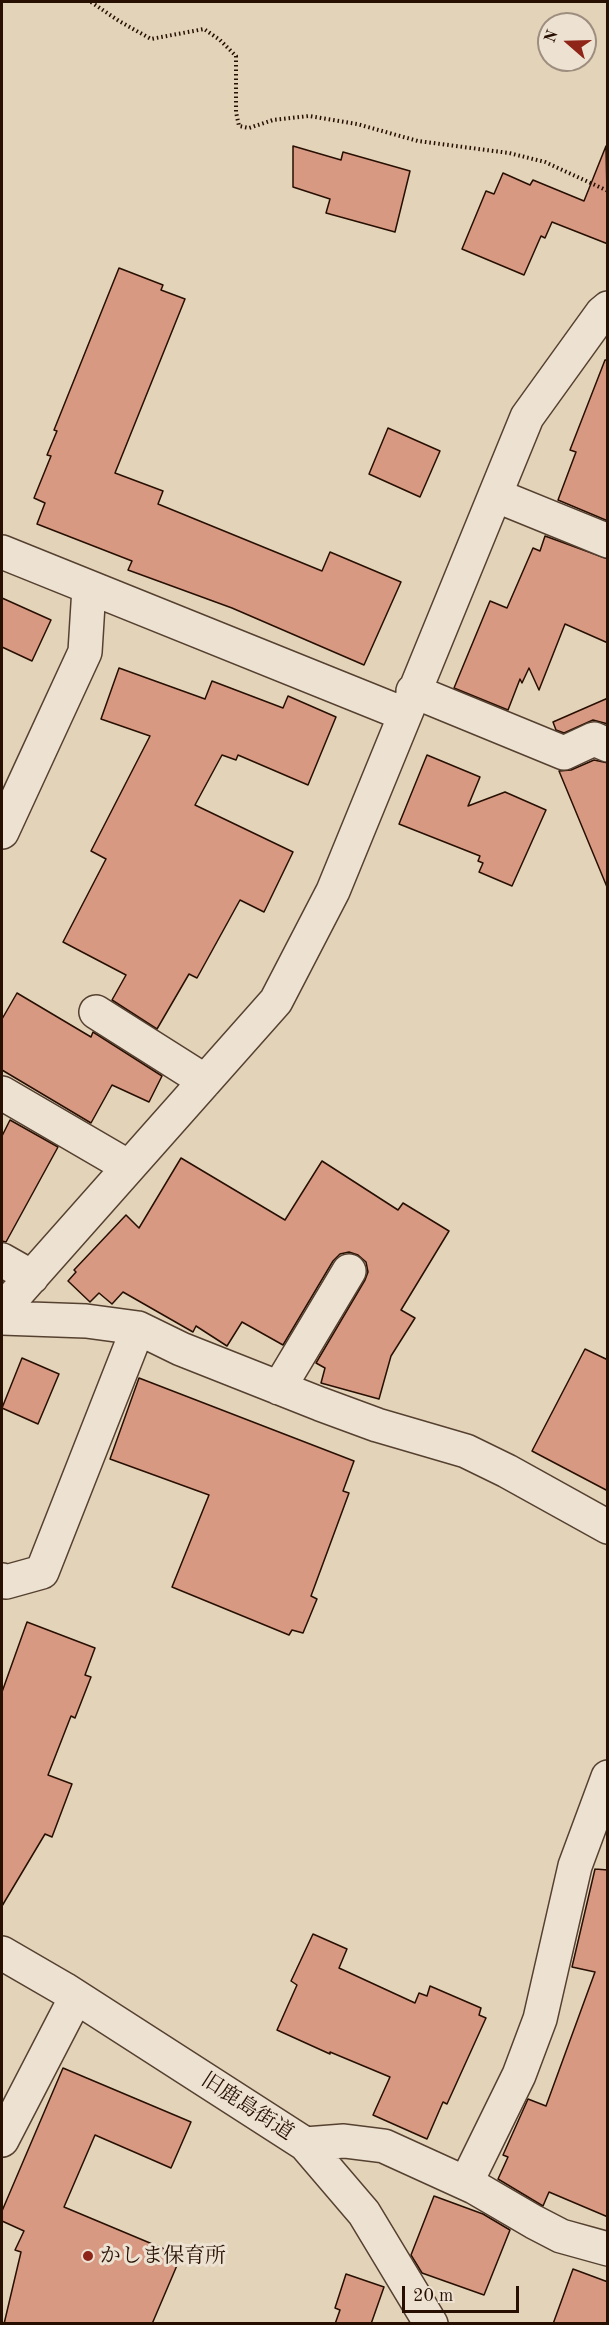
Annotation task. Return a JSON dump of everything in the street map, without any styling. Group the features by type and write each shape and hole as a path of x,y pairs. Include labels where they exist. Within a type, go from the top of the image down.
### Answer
{"street":[{"path":"2,1316 32,1277 276,1001 333,891 527,417 602,313 608,308"},
{"path":"495,495 608,542"},
{"path":"2,552 89,588 409,703 564,753 594,739 608,745"},
{"path":"2,832 85,652 89,588"},
{"path":"96,1012 205,1081"},
{"path":"2,1093 129,1167"},
{"path":"2,1260 32,1277"},
{"path":"279,1388 349,1271"},
{"path":"2,1316 86,1321 138,1328 181,1349 377,1425 466,1451 608,1527"},
{"path":"2,1580 6,1582 42,1572 138,1328"},
{"path":"466,2183 519,2075 540,2019 575,1866 608,1776"},
{"name":"旧鹿島街道","path":"2,1953 76,1997 305,2144 364,2213 431,2324"},
{"path":"4,2130 76,1997"},
{"path":"305,2144 344,2141 384,2146 466,2183 561,2236 608,2249"}],"path":[{"path":"91,2 151,39 204,29 220,40 236,56 236,112 239,126 249,128 273,120 309,116 357,124 418,141 509,153 545,162 608,191"}],"building":[{"path":"293,146 341,160 343,152 410,171 395,232 326,213 330,199 293,187"},
{"path":"606,146 608,244 552,222 545,238 541,236 524,275 462,249 486,191 494,194 503,173 530,185 533,180 584,201"},
{"path":"119,268 163,285 161,290 185,299 115,473 163,491 158,504 322,571 330,552 401,582 364,665 232,608 128,570 132,561 37,524 45,503 34,498 51,456 47,455 57,431 54,430"},
{"path":"605,360 608,360 608,521 558,500 576,452 570,450"},
{"path":"388,428 440,451 420,497 369,474"},
{"path":"545,536 608,559 608,643 565,624 539,690 529,668 522,683 520,679 508,710 454,688 490,601 507,608 533,548 540,551"},
{"path":"2,598 51,620 32,661 2,647"},
{"path":"119,668 205,699 212,681 283,708 288,696 336,717 308,785 238,755 236,760 222,755 195,805 293,852 264,912 240,900 197,978 189,974 157,1029 112,1000 126,975 63,942 106,859 91,851 150,736 101,719"},
{"path":"608,698 608,724 593,720 564,733 556,730 553,722"},
{"path":"427,755 480,777 468,806 505,792 546,810 512,886 479,872 483,863 478,861 480,856 399,824"},
{"path":"594,760 608,763 607,887 559,771 571,770"},
{"path":"17,993 91,1037 93,1032 162,1076 149,1102 112,1085 91,1123 2,1070 2,1019"},
{"path":"10,1120 58,1147 6,1242 2,1241 2,1136"},
{"path":"181,1158 285,1220 322,1161 398,1210 403,1203 449,1231 401,1310 415,1318 391,1356 379,1399 321,1383 325,1368 316,1363 365,1280 368,1272 366,1262 358,1255 349,1252 340,1254 333,1261 283,1345 242,1322 227,1346 196,1326 193,1332 123,1292 112,1304 99,1293 90,1302 68,1281 76,1272 74,1270 126,1215 139,1228"},
{"path":"585,1349 608,1360 608,1491 532,1451"},
{"path":"22,1358 59,1374 38,1424 2,1408"},
{"path":"139,1378 354,1461 343,1491 349,1493 311,1596 317,1599 303,1633 292,1630 289,1635 172,1587 209,1495 110,1459"},
{"path":"27,1622 95,1648 85,1675 91,1677 75,1718 71,1716 48,1775 72,1784 52,1837 45,1834 2,1906 2,1692"},
{"path":"595,1869 608,1870 608,2217 549,2192 543,2206 498,2179 508,2157 503,2155 528,2099 546,2106 595,1972 572,1967"},
{"path":"313,1934 347,1949 339,1968 415,2003 419,1993 427,1996 430,1986 481,2008 479,2015 486,2018 447,2104 443,2102 427,2139 373,2115 390,2077 330,2052 330,2054 277,2030 297,1985 291,1981"},
{"path":"63,2068 191,2122 171,2168 95,2135 64,2207 181,2256 152,2324 4,2324 21,2252 15,2250 24,2231 2,2221 2,2211"},
{"path":"434,2196 483,2214 510,2230 484,2295 422,2273 411,2255"},
{"path":"573,2269 608,2282 608,2324 553,2324"},
{"path":"346,2274 384,2287 371,2324 335,2324 340,2310 335,2308"}],"place":[{"name":"かしま保育所","path":"88,2256"}]}
